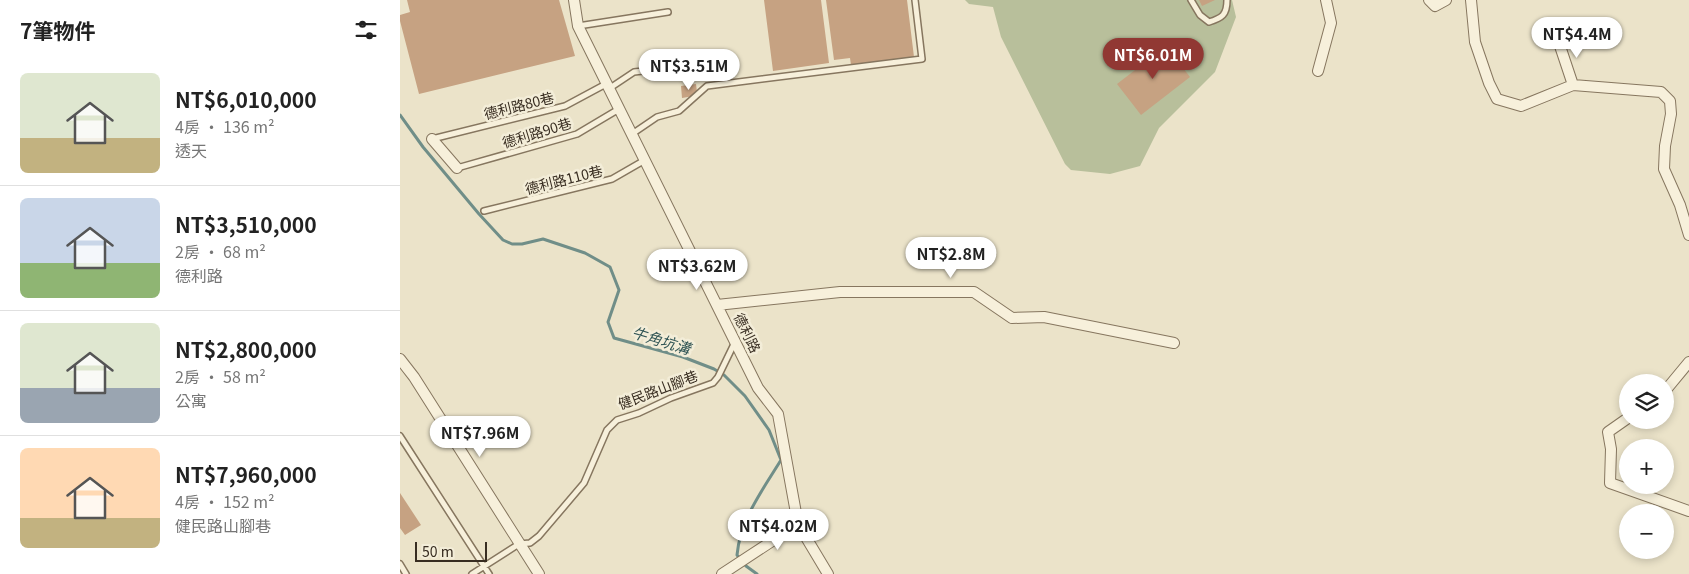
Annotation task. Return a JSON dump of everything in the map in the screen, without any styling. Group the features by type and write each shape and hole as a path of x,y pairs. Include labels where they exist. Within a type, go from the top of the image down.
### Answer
{"street":[{"name":"德利路","path":"574,0 578,26 607,87 646,160 758,388 778,414 798,524 828,574"},
{"path":"1318,72 1331,23 1326,0"},
{"path":"1429,0 1435,6 1446,0"},
{"path":"1470,0 1474,42 1489,83 1497,98 1521,106 1573,85 1661,92 1670,101 1671,114 1665,146 1664,169 1680,205 1689,234"},
{"path":"1558,40 1573,85"},
{"path":"432,139 457,168"},
{"path":"717,304 840,292 974,292 1012,318 1044,317 1174,343"},
{"path":"400,358 539,574"},
{"path":"1674,380 1689,362"},
{"path":"1619,424 1608,432 1611,449 1610,483 1689,511"},
{"path":"722,574 798,524"}],"lane":[{"path":"632,134 657,117 679,111 707,86 922,59 915,0"},
{"path":"1192,0 1200,15 1209,22 1221,18 1227,9 1227,0"},
{"path":"578,26 668,12"},
{"name":"德利路80巷","path":"432,139 565,106 607,87 634,72 669,68"},
{"name":"德利路90巷","path":"457,168 577,134 620,109"},
{"name":"德利路110巷","path":"484,211 612,179 646,160"},
{"name":"健民路山腳巷","path":"472,574 519,544 530,543 539,536 584,483 607,430 617,420 639,413 671,398 713,384 736,341"},
{"path":"400,436 489,574"},
{"path":"400,564 406,574"}],"green space":[{"path":"965,0 1232,0 1236,17 1215,72 1159,128 1140,166 1110,174 1071,170 1065,164 1001,37 993,7 969,4"}],"building":[{"path":"407,0 559,0 575,56 419,94 400,21 400,15 410,12"},
{"path":"764,0 821,0 829,63 773,71"},
{"path":"826,0 907,0 914,57 851,65 850,58 834,60"},
{"path":"1199,0 1215,0 1202,6"},
{"path":"1166,46 1190,77 1141,115 1117,84"},
{"path":"696,84 697,92 694,96 682,98 681,86"},
{"path":"400,493 421,525 405,535 400,528"}],"waterway":[{"name":"牛角坑溝","path":"400,115 423,147 503,240 512,244 522,244 543,239 585,253 610,267 619,290 608,322 614,338 683,357 714,369 724,375 745,396 769,430 781,460 753,505 739,542 737,555 746,566 757,574"}]}
